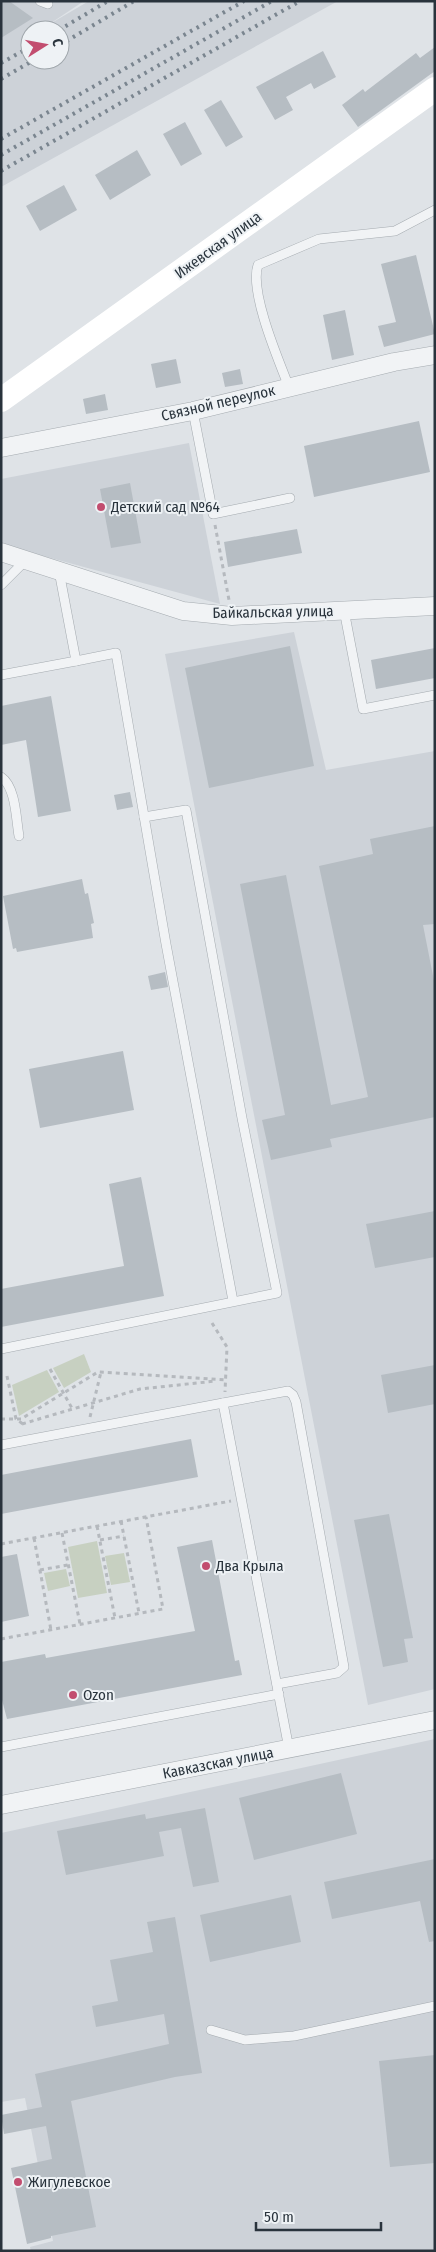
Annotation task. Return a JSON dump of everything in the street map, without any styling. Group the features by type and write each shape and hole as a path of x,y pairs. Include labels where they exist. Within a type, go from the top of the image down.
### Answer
{"street":[{"name":"Ижевская улица","path":"1,400 435,89"},
{"name":"Связной переулок","path":"1,448 193,411 289,387 435,355"},
{"name":"Байкальская улица","path":"1,552 183,611 232,616 435,606"},
{"name":"Кавказская улица","path":"1,1804 435,1720"}],"lane":[{"path":"289,387 269,334 258,295 254,274 258,264 319,239 395,231 435,210"},
{"path":"193,411 214,514 290,498"},
{"path":"1,586 25,561"},
{"path":"59,571 76,661"},
{"path":"344,610 364,709 435,695"},
{"path":"1,675 116,653 144,818 234,1301"},
{"path":"1,777 6,780 10,790 19,836"},
{"path":"1,1349 277,1293 242,1118 186,810 144,818"},
{"path":"1,1445 288,1391 293,1394 343,1652 344,1667 341,1671 277,1684"},
{"path":"224,1403 289,1749"},
{"path":"1,1747 279,1694"},
{"path":"211,2030 245,2040 294,2036 435,2006"}],"path":[{"path":"214,514 232,616"},
{"path":"212,1323 226,1346 224,1403"},
{"path":"50,1369 73,1410"},
{"path":"1,1419 21,1419 101,1372 226,1380"},
{"path":"88,1429 101,1372"},
{"path":"7,1376 16,1419 38,1438"},
{"path":"22,1424 140,1389 226,1380"},
{"path":"1,1544 241,1499"},
{"path":"1,1639 163,1609 146,1517"},
{"path":"121,1521 139,1613"},
{"path":"97,1526 115,1618"},
{"path":"62,1532 80,1624"},
{"path":"100,1540 124,1536"},
{"path":"34,1538 52,1630"},
{"path":"40,1570 68,1565"}],"shaded area":[{"path":"1,1 84,1 56,20 20,20 20,70 70,70 70,20 57,20 89,1 338,1 1,187"},
{"name":"Детский сад №64","path":"189,443 220,604 3,545 1,479"},
{"path":"294,632 326,770 435,751 435,1689 368,1705 165,654"},
{"path":"435,1739 435,2251 31,2251 30,2247 53,2241 25,2098 1,2102 1,1833"}],"green space":[{"path":"84,1354 91,1372 64,1388 53,1368"},
{"path":"47,1370 59,1392 19,1416 12,1385"},
{"path":"97,1541 107,1593 78,1598 68,1547"},
{"path":"124,1553 130,1582 111,1585 105,1556"},
{"path":"66,1569 70,1586 48,1591 44,1573"}],"building":[{"path":"1,1 9,1 33,18 20,20 20,26 1,38"},
{"path":"435,47 435,71 358,127 342,105 363,89 365,92 416,53 420,58"},
{"path":"323,51 336,77 314,89 311,83 286,97 293,110 275,120 256,87"},
{"path":"221,100 243,137 226,147 204,110"},
{"path":"185,122 202,154 181,166 163,134"},
{"path":"137,150 151,175 110,200 95,175"},
{"path":"64,185 77,210 40,231 26,206"},
{"path":"416,255 435,334 384,347 378,326 396,322 381,264"},
{"path":"345,310 354,355 332,360 323,315"},
{"path":"176,359 181,383 156,388 151,364"},
{"path":"240,369 243,384 225,387 222,373"},
{"path":"105,394 108,410 86,414 83,399"},
{"path":"419,421 430,472 314,497 304,446"},
{"path":"130,483 141,543 111,548 100,489"},
{"path":"297,529 302,553 228,567 224,542"},
{"path":"290,646 314,766 209,788 185,668"},
{"path":"435,648 435,678 376,689 371,660"},
{"path":"51,696 71,811 38,817 26,740 1,745 1,706"},
{"path":"130,792 133,807 117,810 114,795"},
{"path":"435,826 435,924 423,925 435,986 435,1117 330,1139 332,1147 271,1160 262,1120 285,1115 240,884 286,875 331,1105 368,1097 319,866 373,854 370,839"},
{"path":"82,879 85,894 88,893 94,923 91,924 93,938 17,952 16,948 13,949 3,896"},
{"path":"165,972 168,987 151,990 148,976"},
{"path":"123,1051 134,1110 40,1128 29,1069"},
{"path":"141,1177 164,1296 1,1327 1,1289 124,1266 109,1184"},
{"path":"435,1211 435,1257 375,1268 366,1224"},
{"path":"435,1365 435,1404 388,1413 381,1375"},
{"path":"191,1439 198,1477 1,1514 1,1475"},
{"path":"389,1514 413,1638 404,1639 408,1662 383,1667 354,1520"},
{"path":"212,1540 235,1661 239,1660 242,1675 7,1719 1,1696 1,1662 45,1654 46,1658 195,1631 177,1547"},
{"path":"17,1554 29,1616 1,1622 1,1557"},
{"path":"341,1773 357,1834 254,1860 239,1798"},
{"path":"205,1808 219,1882 193,1887 181,1828 159,1832 164,1856 66,1875 57,1831 145,1814 146,1819"},
{"path":"435,1859 435,1941 429,1942 420,1901 332,1919 324,1882"},
{"path":"291,1895 301,1942 210,1962 200,1915"},
{"path":"175,1917 202,2073 175,2077 71,2101 96,2227 51,2236 51,2238 27,2244 11,2168 52,2159 46,2126 4,2134 1,2115 42,2107 35,2074 169,2044 164,2014 96,2027 92,2006 118,2001 110,1960 153,1952 147,1922"},
{"path":"435,2055 435,2163 390,2167 379,2061"}],"railway":[{"path":"70,23 108,1"},
{"path":"70,39 134,1"},
{"path":"1,139 244,1"},
{"path":"1,155 272,1"},
{"path":"1,171 300,1"},
{"path":"1,63 20,53"},
{"path":"1,79 20,68"}],"place":[{"name":"Детский сад №64","path":"101,507"},
{"name":"Два Крыла","path":"206,1566"},
{"name":"Ozon","path":"73,1695"},
{"name":"Жигулевское","path":"18,2182"}]}
